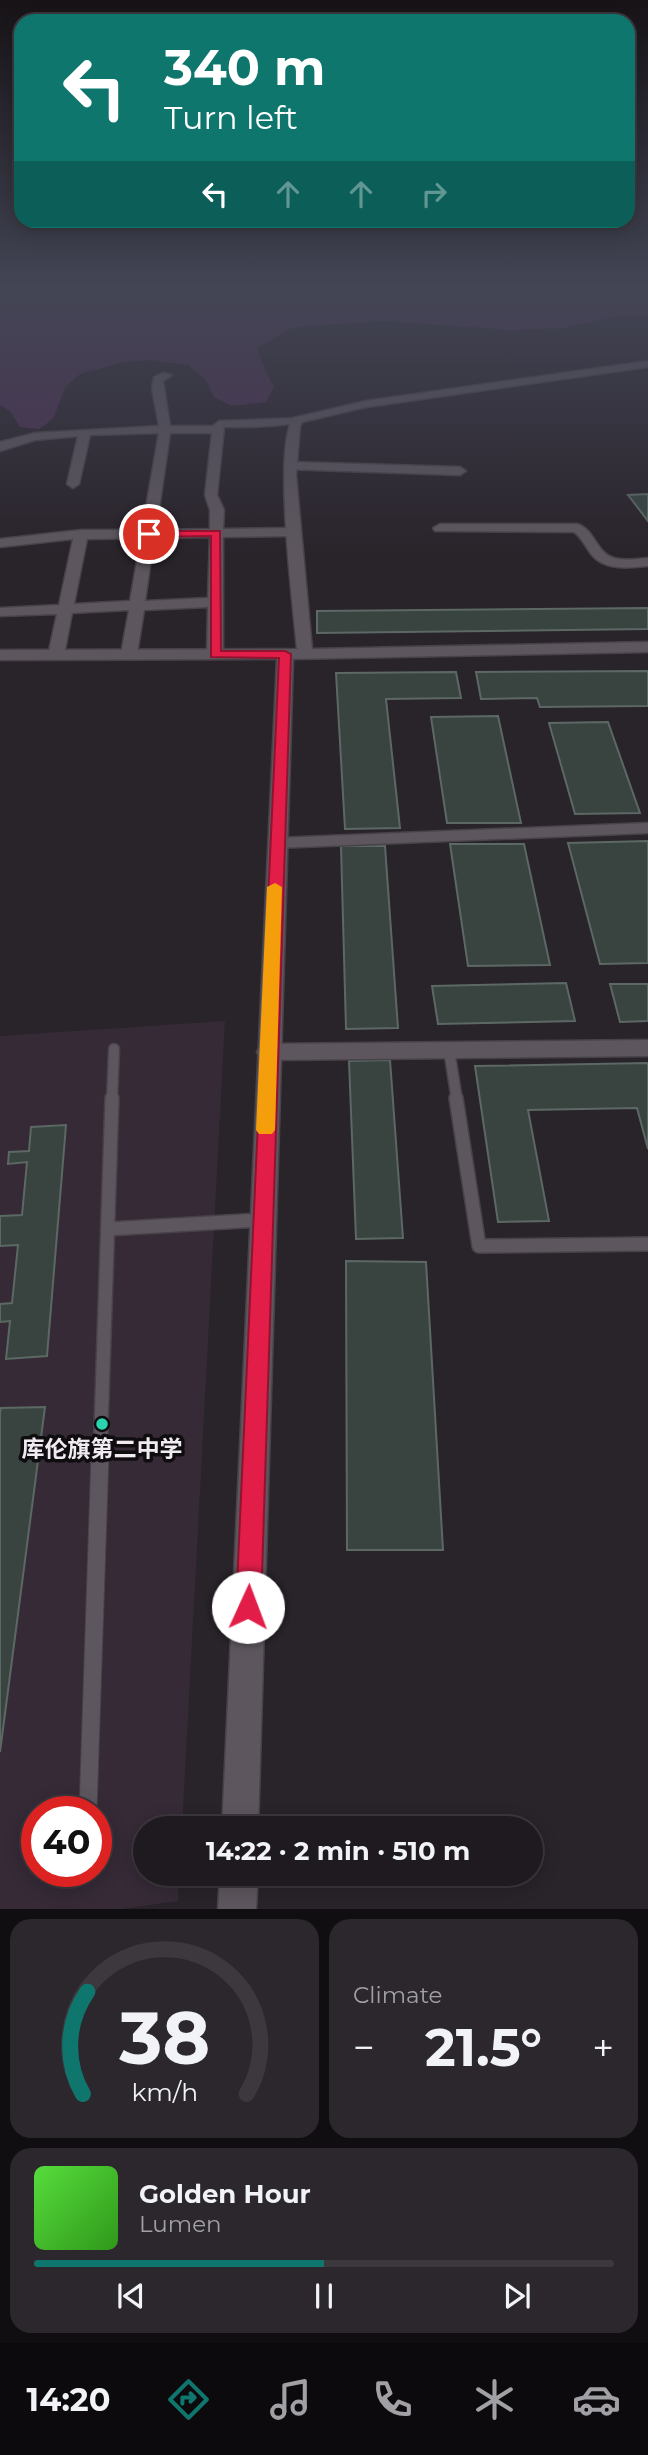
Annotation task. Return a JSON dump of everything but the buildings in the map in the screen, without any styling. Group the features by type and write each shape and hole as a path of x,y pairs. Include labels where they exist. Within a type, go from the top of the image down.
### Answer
{"street":[{"path":"129,654 165,430 157,388 158,379 167,375"},
{"path":"215,654 217,510 211,495 219,424 270,424 278,420 297,420 366,404 570,375"},
{"path":"240,1816 276,843 295,654 294,531 290,466 297,420"},
{"path":"0,447 7,440 85,433 218,429"},
{"path":"73,484 85,433"},
{"path":"290,466 460,471"},
{"path":"440,528 577,528 586,533 600,556 608,561 626,564 648,562"},
{"path":"0,543 81,534 294,531"},
{"path":"56,655 81,534"},
{"path":"0,612 214,602"},
{"path":"0,655 295,654 648,647"},
{"path":"268,1052 648,1048"},
{"path":"237,1909 238,1886"}],"lane":[{"path":"276,843 648,828"},
{"path":"88,1796 114,1049"},
{"path":"449,1050 480,1246 648,1244"},
{"path":"108,1229 262,1220"}],"shaded area":[{"path":"0,375 79,375 66,386 53,419 39,429 20,427 10,411 0,405"},
{"path":"200,375 268,375 274,387 266,402 232,406 214,397 206,380"},
{"name":"库伦旗第二中学","path":"225,1021 183,1816 133,1816 133,1886 179,1886 178,1901 123,1909 0,1909 0,1036"}],"slow traffic":[{"path":"266,1130 275,887"}],"place":[{"name":"库伦旗第二中学","path":"102,1424"}],"route":[{"path":"149,534 216,533 215,654 285,654 248,1607"}]}
